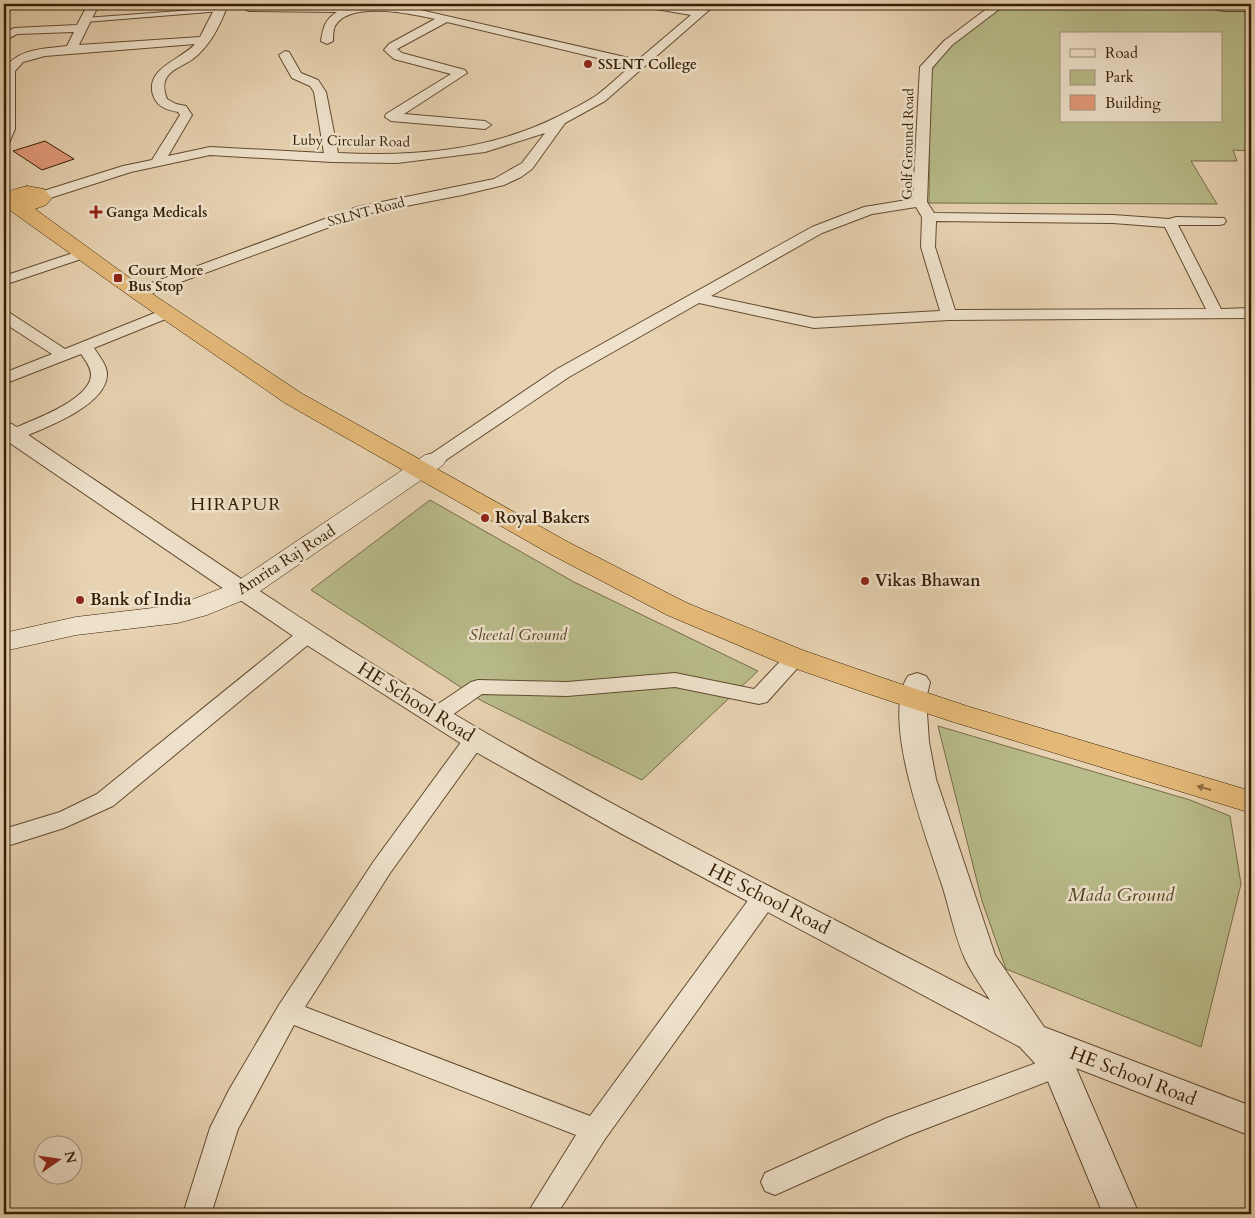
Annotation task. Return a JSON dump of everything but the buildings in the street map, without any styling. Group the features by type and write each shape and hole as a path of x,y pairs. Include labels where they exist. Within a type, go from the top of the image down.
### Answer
{"highway":[{"path":"4,180 21,199 85,253 202,322 559,548 677,609 795,658 1251,783"},
{"path":"21,199 83,235 147,291 167,313 293,398 428,464 665,586 761,628 915,690 1251,802"}],"main road":[{"name":"Amrita Raj Road","path":"4,642 76,626 178,614 197,609 243,590 428,464"}],"street":[{"path":"71,49 93,4"},
{"path":"644,4 699,13"},
{"name":"Luby Circular Road","path":"21,199 128,169 210,151 332,158 397,159 456,153 513,140 560,120 600,98 710,4"},
{"name":"Golf Ground Road","path":"949,314 928,247 929,217 920,202 926,67 948,44 1000,4"},
{"path":"1205,4 1234,9 1251,8"},
{"path":"327,41 328,25 331,19 347,6"},
{"path":"157,163 186,115 182,109 165,105 162,101 158,84 160,78 171,66 192,54 204,40 221,7"},
{"path":"249,8 390,7 446,18 640,64"},
{"path":"446,18 393,46 390,50 398,56 460,73 391,117 485,125"},
{"path":"4,38 14,31 83,24"},
{"path":"4,140 9,129 9,71 11,64 16,60 32,55 71,49 204,40"},
{"path":"285,55 296,75 314,83 320,92 332,158"},
{"name":"SSLNT Road","path":"147,291 362,210 469,190 499,182 527,166 560,120"},
{"path":"428,464 563,373 817,230 869,210 920,202"},
{"path":"929,217 1114,219 1170,223 1176,221 1219,221"},
{"path":"1170,223 1216,313"},
{"path":"4,281 85,253"},
{"path":"698,298 814,323 949,314 1251,313"},
{"path":"4,379 167,313"},
{"path":"4,316 64,355"},
{"path":"8,432 84,400 96,388 99,375 96,364 85,347"},
{"name":"HE School Road","path":"8,432 308,634 437,716 632,827 764,898 844,937 1032,1036 1251,1121"},
{"path":"4,838 51,826 80,814 105,800 308,634"},
{"path":"437,716 478,687 567,688 675,680 760,697 795,658"},
{"path":"915,690 915,742 922,779 981,959 1032,1036 1058,1066 1121,1214"},
{"path":"197,1214 224,1128 238,1098 288,1012 382,867 475,739"},
{"path":"541,1214 595,1130 764,898"},
{"path":"288,1012 595,1130"},
{"path":"775,1182 890,1130 1058,1066"}],"lane":[{"path":"83,24 221,7"}],"green space":[{"path":"992,4 1206,4 1251,13 1251,130 1249,130 1249,146 1251,151 1233,150 1237,161 1191,161 1217,204 929,203 930,67 945,45"},
{"name":"Sheetal Ground","path":"430,500 574,582 758,671 642,780 482,701 311,590"},
{"name":"Mada Ground","path":"938,726 1190,800 1230,816 1241,884 1201,1047 1006,969 982,901"}],"place":[{"name":"SSLNT College","path":"588,64"},
{"name":"Ganga Medicals","path":"96,212"},
{"name":"Court More Bus Stop","path":"118,278"},
{"name":"Royal Bakers","path":"485,518"},
{"name":"Vikas Bhawan","path":"865,581"},
{"name":"Bank of India","path":"80,600"}],"district":[{"name":"HIRAPUR","path":"236,504"}]}
